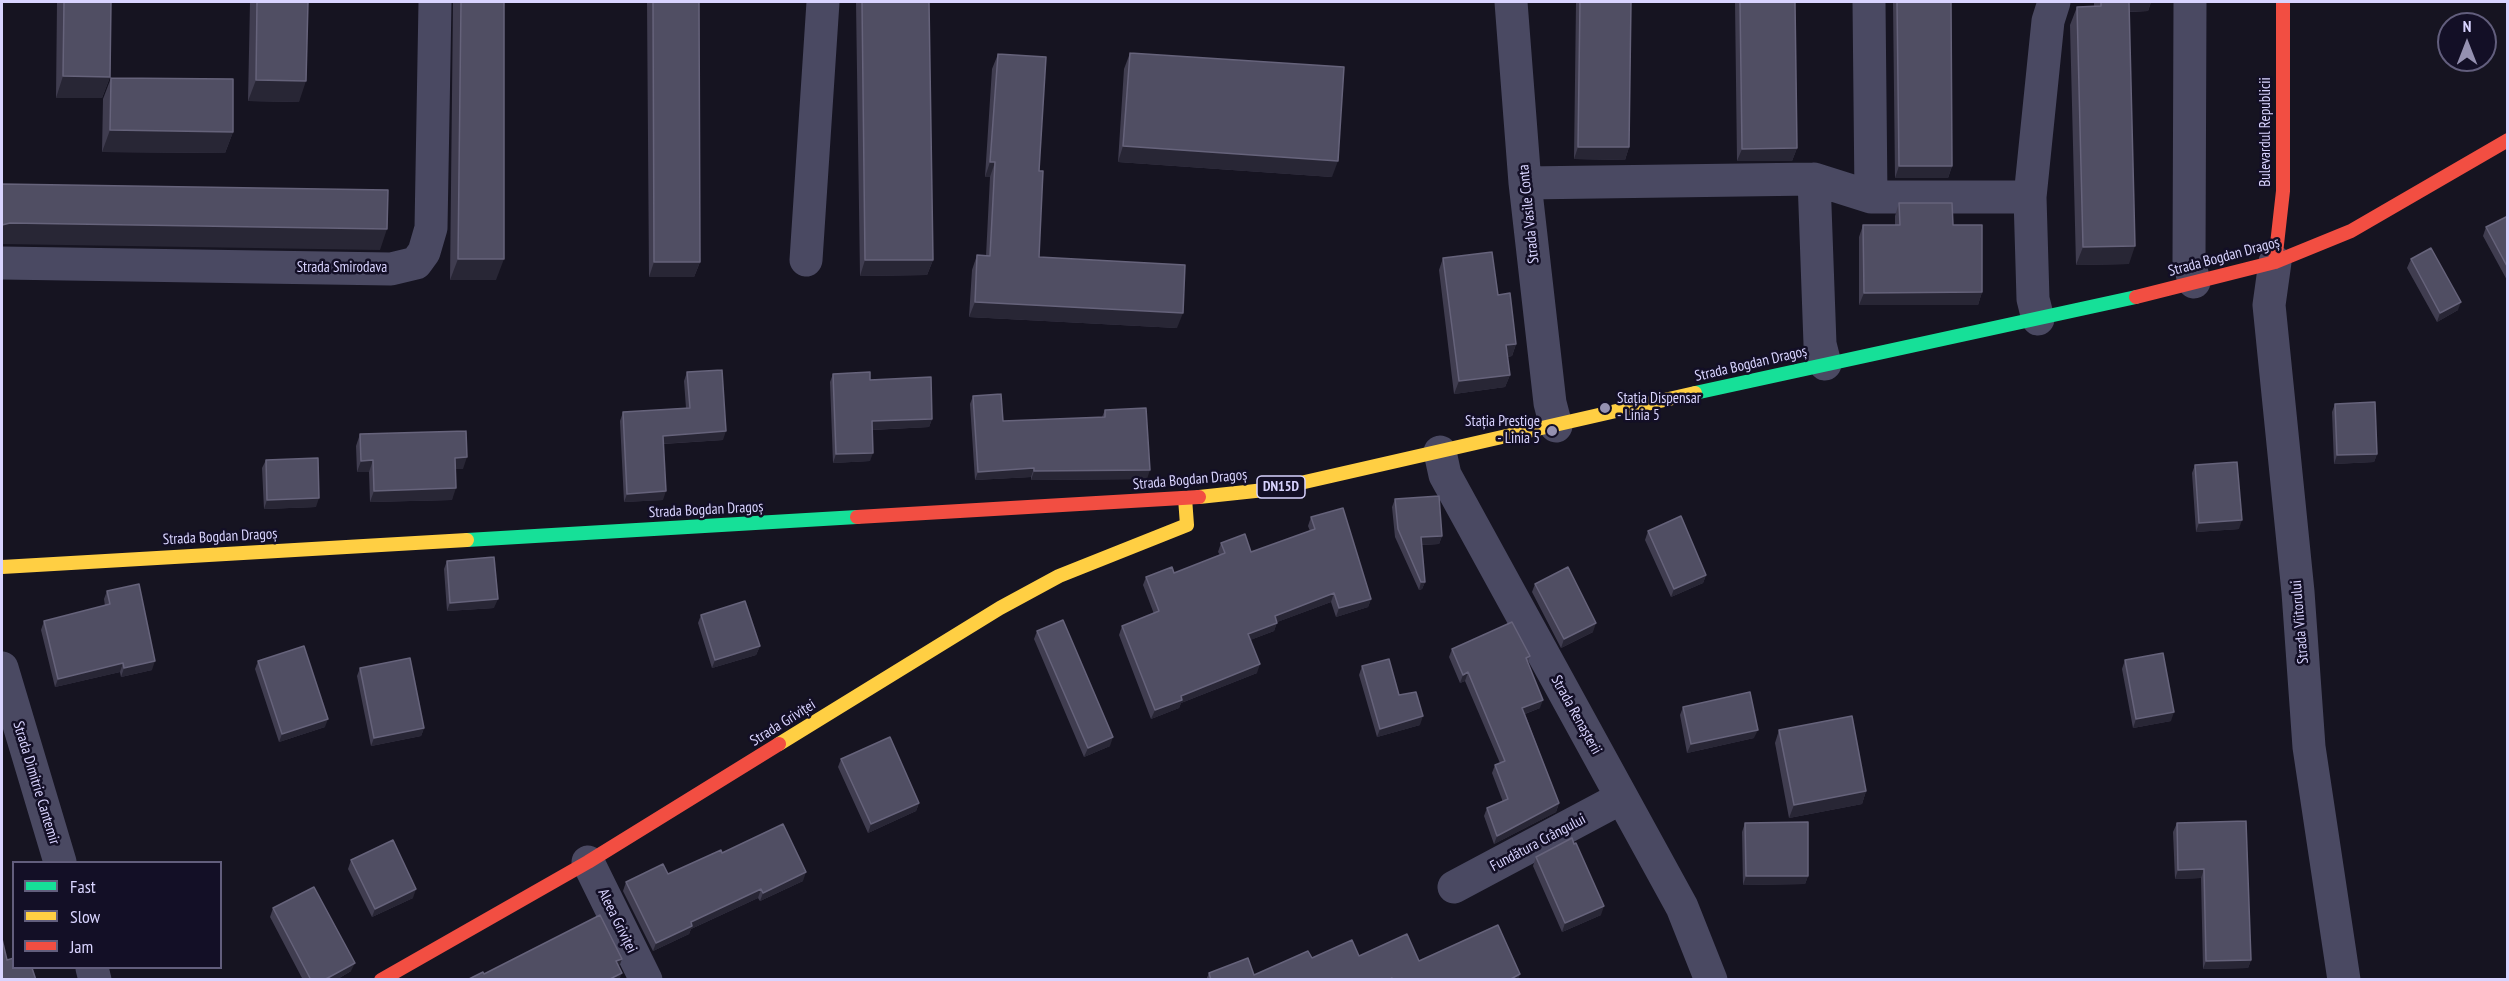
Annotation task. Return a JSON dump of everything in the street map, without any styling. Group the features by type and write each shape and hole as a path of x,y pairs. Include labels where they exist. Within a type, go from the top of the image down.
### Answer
{"main road":[{"name":"Bulevardul Republicii","path":"2275,262 2283,191 2283,2"},
{"name":"Strada Bogdan Dragoș","path":"2,567 1185,498 1274,489 1825,364 2038,319 2275,262 2351,231 2508,141"},
{"name":"Strada Griviței","path":"381,980 588,862 1000,608 1059,576 1187,525 1185,498"}],"street":[{"name":"Strada Smirodava","path":"2,263 391,269 416,263 424,252 431,228 435,2"},
{"path":"806,260 823,2"},
{"name":"Strada Vasile Conta","path":"1511,2 1525,183 1550,403 1556,426"},
{"path":"1869,2 1871,197"},
{"path":"2038,319 2032,299 2030,197 2048,21 2054,2"},
{"path":"2190,2 2189,260 2194,282"},
{"path":"1814,179 1820,344 1825,364"},
{"path":"1525,183 1814,179 1871,197 2030,197"},
{"name":"Strada Viitorului","path":"2275,262 2269,305 2296,581 2309,747 2344,980"},
{"name":"Strada Renașterii","path":"1440,452 1444,475 1682,908 1711,980"},
{"name":"Strada Dimitrie Cantemir","path":"2,668 60,861"},
{"name":"Fundătura Crângului","path":"1455,887 1621,798"},
{"name":"Aleea Griviței","path":"588,862 646,980"}],"building":[{"path":"64,2 111,2 110,77 63,76"},
{"path":"257,2 308,2 306,81 256,80"},
{"path":"461,2 504,2 504,259 458,259"},
{"path":"653,2 699,2 700,262 654,262"},
{"path":"862,2 929,2 933,260 865,260"},
{"path":"1580,2 1631,2 1629,147 1578,147"},
{"path":"1740,2 1795,2 1797,148 1742,149"},
{"path":"1897,2 1951,2 1952,166 1899,166"},
{"path":"2101,2 2129,2 2135,246 2083,247 2077,7 2101,6"},
{"path":"1130,53 1344,67 1338,161 1123,146"},
{"path":"998,54 1046,57 1039,171 1043,171 1039,257 1185,265 1183,313 975,302 977,255 990,256 995,162 990,162"},
{"path":"111,78 233,79 233,132 110,130"},
{"path":"2,184 388,190 387,229 10,223 2,225"},
{"path":"1899,203 1952,203 1953,225 1982,225 1982,292 1864,293 1863,225 1900,225"},
{"path":"2508,216 2508,268 2486,227"},
{"path":"2431,248 2461,302 2440,313 2411,259"},
{"path":"1492,252 1498,295 1510,293 1516,344 1506,345 1510,375 1459,381 1443,258"},
{"path":"722,370 726,431 663,436 666,491 627,494 623,412 690,408 687,372"},
{"path":"870,372 870,380 931,377 932,419 872,421 873,453 836,454 833,374"},
{"path":"1001,394 1003,421 1105,417 1105,410 1146,408 1150,470 1034,471 1034,468 978,472 973,396"},
{"path":"2375,402 2377,454 2337,455 2335,404"},
{"path":"466,431 467,457 455,458 456,488 374,491 373,460 361,461 360,434"},
{"path":"318,458 319,498 267,500 266,460"},
{"path":"2237,462 2242,520 2199,523 2195,465"},
{"path":"1439,496 1442,536 1421,537 1425,582 1421,582 1398,529 1395,499"},
{"path":"1343,508 1371,599 1339,608 1334,593 1275,616 1277,623 1248,634 1260,664 1181,696 1182,700 1155,710 1122,626 1159,611 1146,577 1172,567 1174,573 1225,553 1221,543 1245,534 1251,552 1315,529 1311,517"},
{"path":"1681,516 1706,575 1674,589 1648,531"},
{"path":"494,557 498,599 450,603 447,561"},
{"path":"1568,567 1596,623 1564,639 1535,584"},
{"path":"139,584 155,661 124,668 123,663 58,679 44,621 110,604 107,591"},
{"path":"745,601 760,646 715,660 701,615"},
{"path":"1063,620 1113,737 1088,748 1037,631"},
{"path":"1512,622 1530,656 1526,658 1543,700 1522,708 1559,803 1497,836 1487,808 1508,799 1495,765 1505,761 1468,672 1463,675 1452,649"},
{"path":"304,646 328,719 282,734 258,661"},
{"path":"2163,653 2174,712 2136,719 2125,660"},
{"path":"410,658 424,728 374,738 360,668"},
{"path":"1389,659 1399,695 1416,692 1423,716 1380,729 1362,666"},
{"path":"1750,692 1758,730 1691,744 1683,707"},
{"path":"1852,716 1866,791 1794,805 1779,730"},
{"path":"890,737 919,803 871,824 841,759"},
{"path":"2246,821 2251,960 2206,961 2204,869 2178,870 2177,823"},
{"path":"1808,822 1808,876 1746,876 1745,823"},
{"path":"783,824 806,872 763,893 761,889 691,922 692,926 656,943 626,882 663,864 668,874 721,850 722,853"},
{"path":"1572,838 1604,906 1565,923 1536,857"},
{"path":"393,840 416,889 375,909 351,860"},
{"path":"314,887 355,963 324,980 311,980 273,908"},
{"path":"600,915 622,959 616,961 622,973 608,980 467,980 483,972 484,974"},
{"path":"1498,925 1520,974 1509,980 1392,980 1392,978 1388,980 1211,980 1209,973 1248,958 1254,975 1308,951 1312,958 1352,940 1359,956 1407,934 1419,961"},
{"path":"2,939 7,960 12,959 12,969 32,969 36,980 2,980"}],"traffic: fast":[{"path":"1695,393 2136,297"},
{"path":"467,540 857,517"}],"traffic: slow":[{"path":"1199,497 1274,489 1695,393"},
{"path":"779,744 1000,608 1059,576 1187,525 1185,498"},
{"path":"2,567 467,540"}],"traffic: jam":[{"path":"2275,262 2283,191 2283,2"},
{"path":"2136,297 2275,262 2351,231 2508,140"},
{"path":"857,517 1199,497"},
{"path":"381,980 588,862 779,744"}],"place":[{"name":"Stația Dispensar - Linia 5","path":"1605,408"},
{"name":"Stația Prestige - Linia 5","path":"1552,431"}]}
